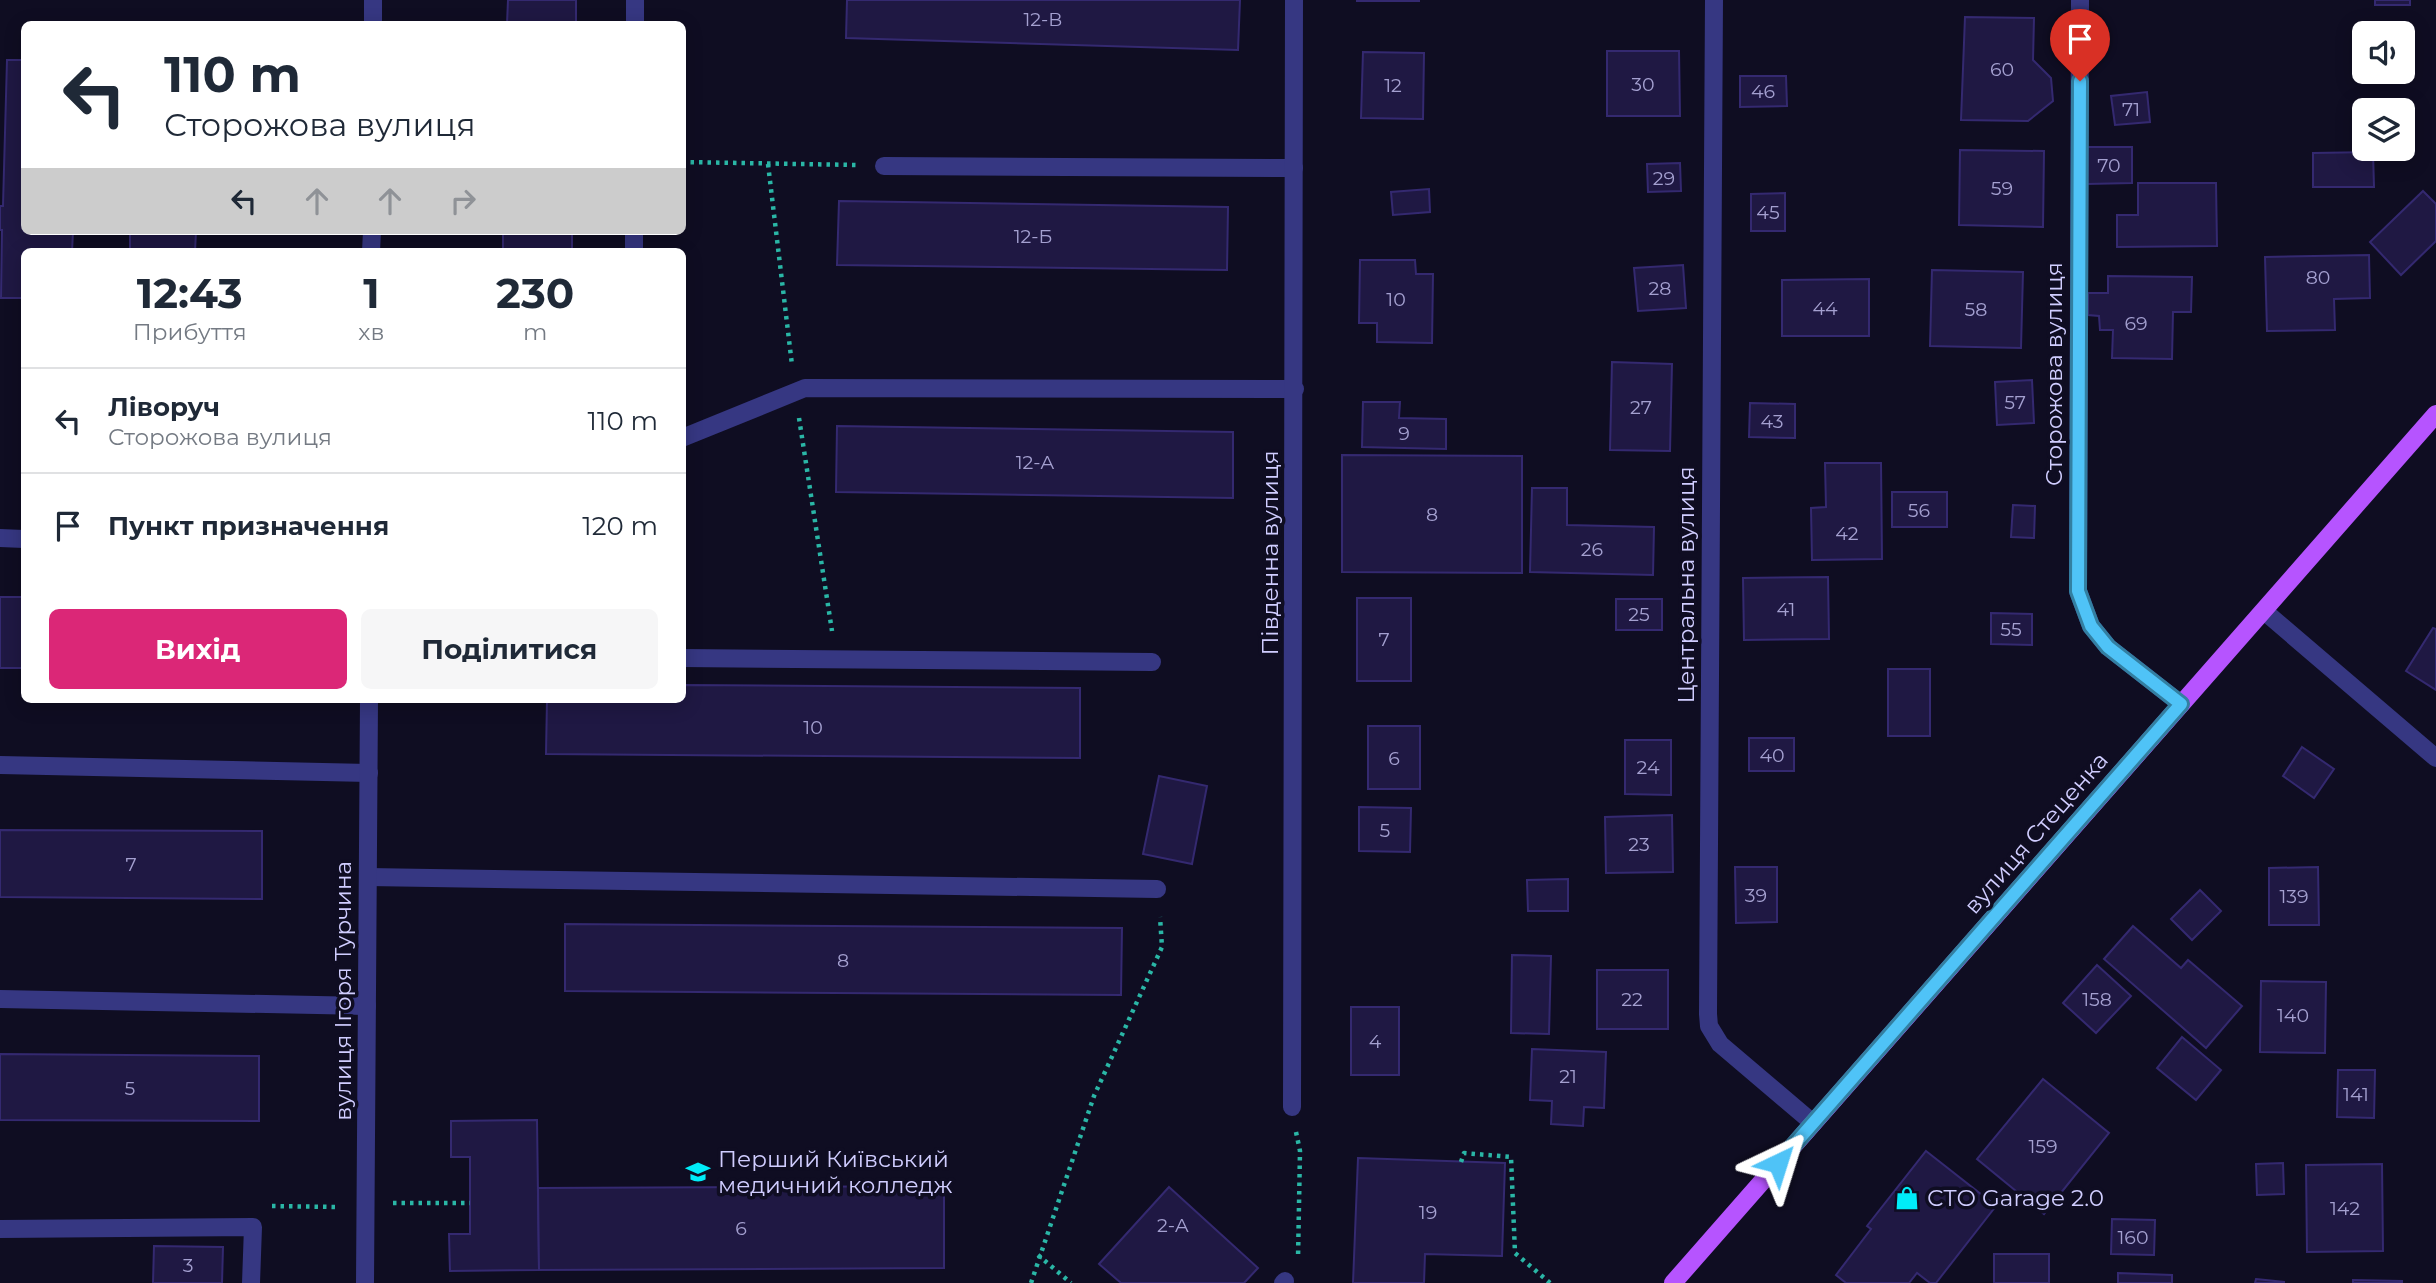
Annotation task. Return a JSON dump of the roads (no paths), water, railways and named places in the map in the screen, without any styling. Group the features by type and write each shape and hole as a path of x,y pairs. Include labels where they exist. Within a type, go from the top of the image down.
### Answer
{"main road":[{"name":"вулиця Стеценка","path":"1673,1283 2436,414"}],"street":[{"path":"373,0 373,21"},
{"path":"635,0 635,21"},
{"name":"Південна вулиця","path":"1292,1107 1294,0"},
{"name":"Центральна вулиця","path":"1714,0 1709,1026 1720,1044 1813,1124"},
{"name":"Сторожова вулиця","path":"2080,0 2078,591 2091,626 2108,647 2181,704"},
{"path":"884,166 1294,168"},
{"path":"686,436 805,388 1295,389"},
{"path":"0,538 21,539"},
{"path":"2264,611 2436,758"},
{"path":"686,658 1152,662"},
{"name":"вулиця Ігоря Турчина","path":"365,1283 369,703"},
{"path":"0,765 369,773"},
{"path":"368,877 1157,889"},
{"path":"0,999 367,1006"},
{"path":"0,1229 253,1227 251,1283"}],"place":[{"name":"Перший Київський медичний колледж","path":"698,1172"},
{"name":"СТО Garage 2.0","path":"1907,1198"}]}
